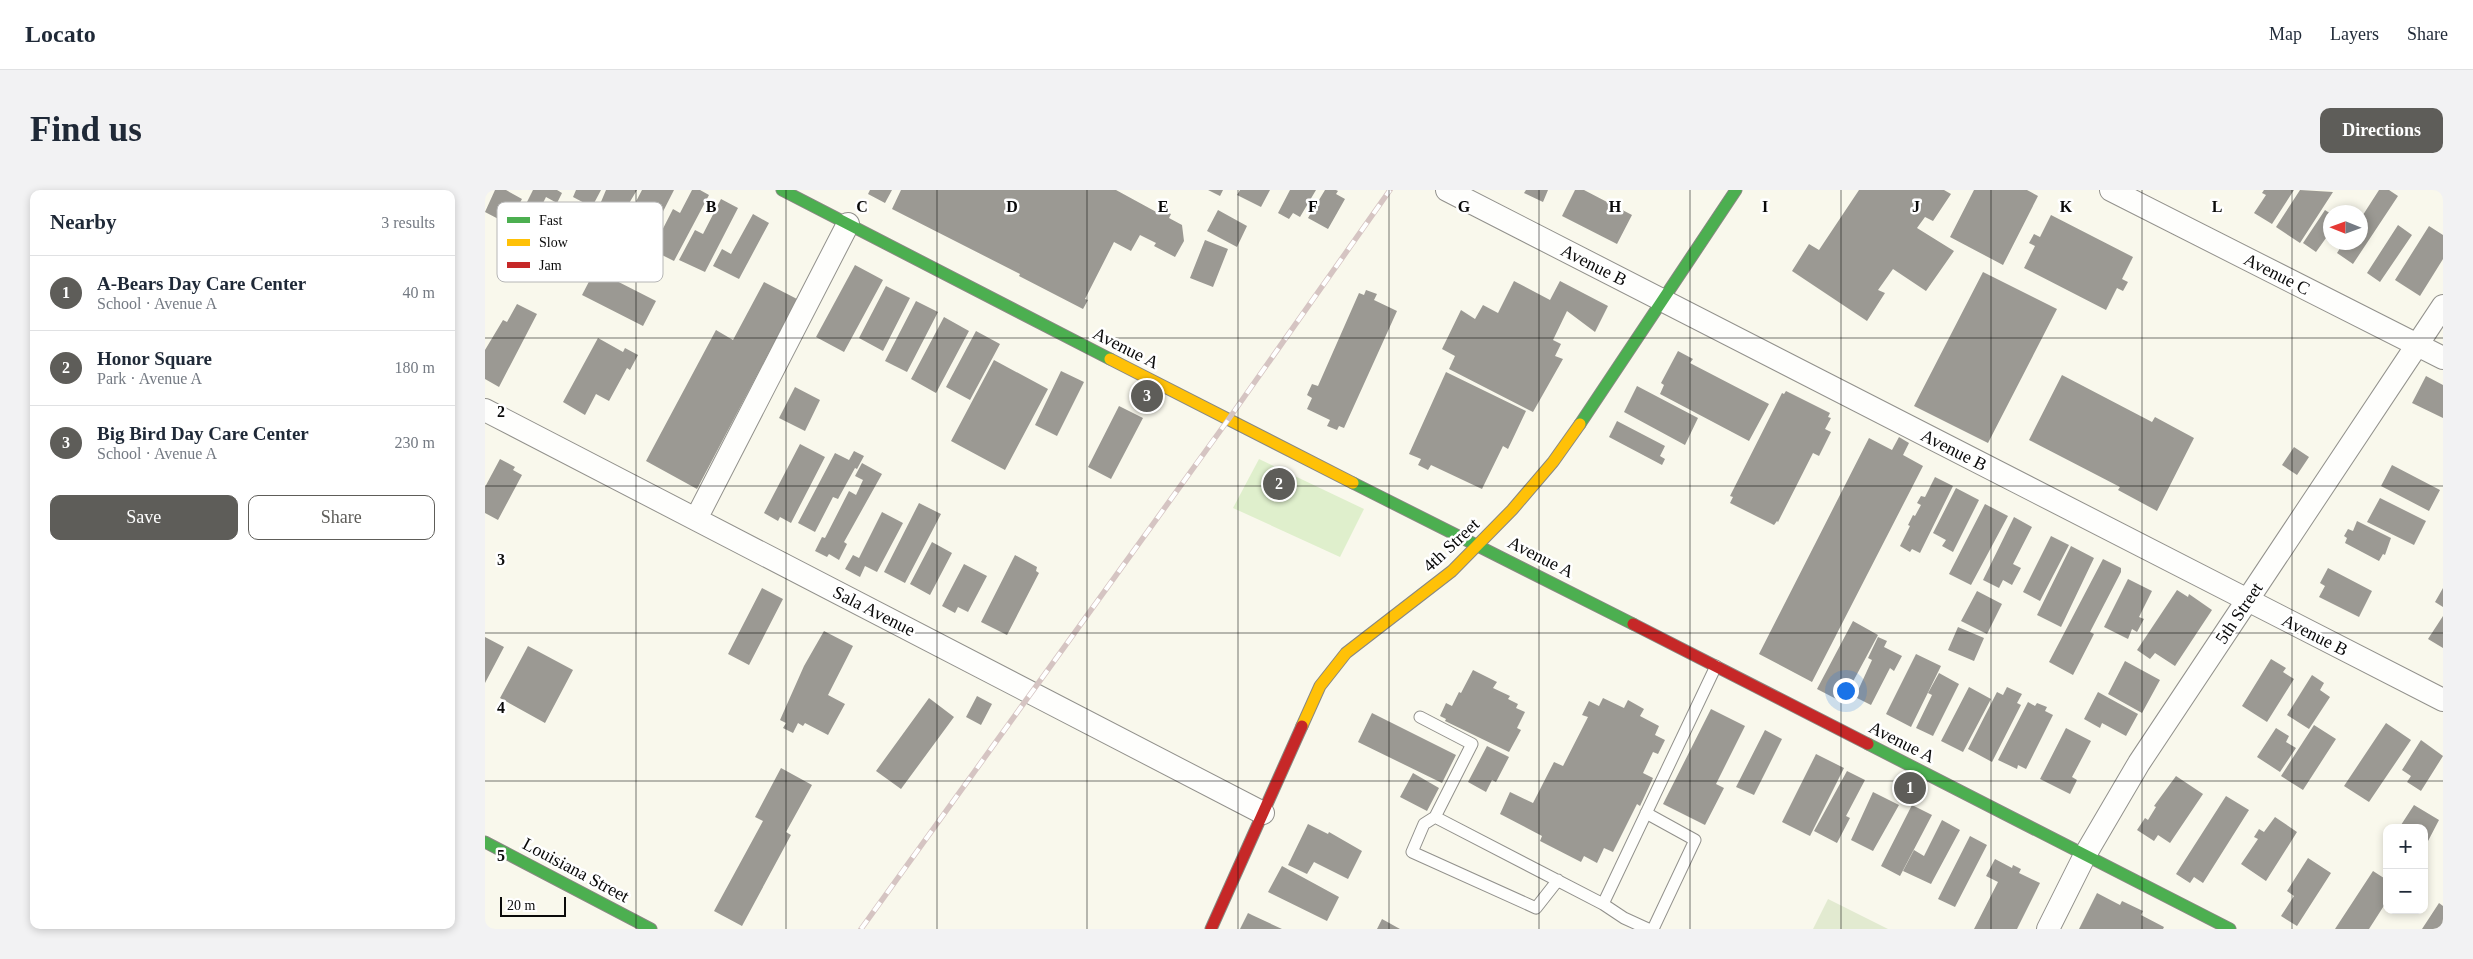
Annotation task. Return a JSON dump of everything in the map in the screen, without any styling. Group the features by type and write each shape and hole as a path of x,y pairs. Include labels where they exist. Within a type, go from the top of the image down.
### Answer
{"street":[{"name":"Avenue A","path":"782,190 1228,420 1478,545 2230,929"},
{"name":"4th Street","path":"1211,929 1320,686 1346,653 1384,621 1437,583 1513,510 1553,462 1736,190"},
{"name":"Avenue C","path":"2111,190 2443,358"},
{"name":"Avenue B","path":"1461,193 1662,300 2443,700"},
{"path":"696,519 848,224"},
{"name":"5th Street","path":"2048,929 2085,855 2139,763 2443,306"},
{"name":"Sala Avenue","path":"485,410 1263,813"},
{"name":"Louisiana Street","path":"485,842 651,929"}],"lane":[{"path":"1603,904 1716,666"},
{"path":"1420,717 1472,744 1435,817 1424,824 1412,852 1536,908 1558,880"},
{"path":"1646,813 1695,840 1653,929"},
{"path":"1435,817 1648,929"}],"green space":[{"path":"1259,459 1364,509 1340,557 1233,508"},
{"path":"1828,899 1888,929 1813,929"}],"building":[{"path":"495,190 506,190 522,199 520,202 497,202 497,218 485,212"},
{"path":"533,190 557,190 562,193 558,202 546,197 544,202 527,202"},
{"path":"576,190 601,190 595,202 582,202 573,197"},
{"path":"606,190 637,190 630,202 601,202"},
{"path":"642,190 674,190 663,212 663,202 636,202"},
{"path":"692,190 700,190 709,195 674,261 663,256 663,229 673,209 680,213"},
{"path":"870,190 892,190 885,203 868,194"},
{"path":"901,190 1116,190 1160,214 1162,210 1171,214 1169,218 1182,225 1184,241 1175,257 1154,246 1156,243 1140,235 1131,251 1114,242 1085,299 1088,300 1083,309 1019,276 1020,274 892,209"},
{"path":"1208,190 1223,190 1220,196"},
{"path":"1240,190 1270,190 1261,207 1237,195"},
{"path":"1290,190 1316,190 1300,217 1293,213 1289,219 1278,213"},
{"path":"1325,190 1336,190 1338,191 1336,194 1345,199 1328,229 1308,218"},
{"path":"1526,190 1548,190 1543,202 1524,193"},
{"path":"1575,190 1584,190 1632,215 1617,244 1562,216"},
{"path":"1859,190 1944,190 1951,194 1933,221 1925,217 1917,228 1954,251 1926,291 1893,269 1878,290 1885,293 1867,321 1792,271 1809,244 1819,250"},
{"path":"1974,190 2027,190 2038,196 2003,265 1950,237"},
{"path":"2264,190 2294,190 2272,224 2254,213 2266,195 2262,193"},
{"path":"2300,190 2333,192 2300,243 2276,227"},
{"path":"2379,190 2389,190 2398,196 2368,241 2368,207"},
{"path":"721,199 738,208 705,272 679,260 695,230 703,234"},
{"path":"1218,210 1247,226 1237,247 1207,231"},
{"path":"2323,213 2323,242 2316,252 2303,243"},
{"path":"753,214 769,223 739,279 713,266 722,249 731,254"},
{"path":"2051,215 2133,257 2122,279 2128,282 2123,291 2117,288 2106,310 2024,268 2035,246 2029,243 2034,234 2040,237"},
{"path":"2398,225 2412,235 2380,282 2367,273"},
{"path":"2429,226 2443,235 2443,259 2420,296 2395,280"},
{"path":"1205,240 1228,249 1213,287 1190,278"},
{"path":"2339,250 2362,250 2353,264 2337,253"},
{"path":"855,265 883,280 844,352 816,337"},
{"path":"1983,272 2057,309 1988,443 1914,406"},
{"path":"1514,281 1550,300 1560,281 1608,306 1595,332 1567,311 1553,340 1561,344 1555,356 1563,359 1533,412 1449,369 1455,356 1442,349 1461,310 1475,319 1483,305 1498,313"},
{"path":"589,282 619,282 656,301 643,326 582,295"},
{"path":"764,282 797,299 697,489 646,461 716,330 733,340"},
{"path":"886,286 910,298 883,351 859,338"},
{"path":"1366,290 1377,294 1374,300 1397,311 1344,428 1339,426 1337,430 1327,426 1330,420 1307,409 1312,398 1307,395 1312,384 1318,386 1359,293 1364,295"},
{"path":"916,301 938,312 907,372 885,361"},
{"path":"517,304 537,314 499,387 485,379 485,350 503,320 507,322"},
{"path":"944,317 969,331 936,393 911,379"},
{"path":"976,331 1000,344 970,400 946,387"},
{"path":"598,338 623,352 625,348 638,355 630,370 627,368 609,401 596,394 585,415 563,402"},
{"path":"1678,351 1693,359 1690,363 1769,404 1749,441 1660,394 1664,385 1661,383"},
{"path":"994,360 1048,389 1005,470 951,441"},
{"path":"1061,371 1084,382 1057,436 1035,425"},
{"path":"1446,372 1526,411 1508,449 1503,446 1482,489 1431,465 1428,470 1418,465 1421,459 1409,454"},
{"path":"2062,375 2152,422 2155,417 2194,438 2157,511 2118,490 2120,487 2029,440"},
{"path":"2426,376 2443,385 2443,418 2412,403"},
{"path":"1637,386 1698,418 1685,445 1624,412"},
{"path":"795,387 820,400 805,431 779,418"},
{"path":"1786,391 1830,413 1828,417 1831,418 1825,429 1831,432 1819,456 1813,453 1778,522 1774,525 1730,503 1733,497 1730,496 1782,393 1784,394"},
{"path":"1119,406 1143,418 1111,479 1088,467"},
{"path":"1617,421 1665,446 1660,456 1665,459 1662,465 1609,437"},
{"path":"1899,437 1909,443 1903,455 1923,466 1812,682 1759,654 1869,438 1892,450"},
{"path":"800,444 825,457 791,523 780,517 778,521 764,513"},
{"path":"2294,447 2309,457 2297,475 2282,465"},
{"path":"854,451 864,456 838,499 833,497 815,532 798,523 835,453 849,460"},
{"path":"500,459 515,467 513,470 522,475 498,520 485,513 485,487"},
{"path":"862,463 882,474 844,542 847,544 839,560 829,554 827,557 815,551 822,537 825,538 849,491 856,495 863,480 855,476"},
{"path":"2392,465 2440,490 2429,511 2381,486"},
{"path":"1935,477 1953,486 1920,553 1912,549 1910,552 1900,546 1913,515 1915,516 1921,505 1917,503 1921,496 1925,497"},
{"path":"1956,488 1979,500 1953,552 1942,546 1946,540 1933,533"},
{"path":"2380,498 2426,521 2414,545 2367,522"},
{"path":"919,503 941,514 905,583 884,572"},
{"path":"1985,504 2008,516 1971,585 1949,574"},
{"path":"882,512 903,523 877,572 865,566 860,577 845,569 853,555 859,558"},
{"path":"2014,517 2032,527 2013,564 2021,568 2012,585 2003,580 1999,588 1983,580"},
{"path":"2357,521 2391,538 2385,555 2383,554 2379,561 2345,543 2347,538 2344,536 2348,529 2353,531"},
{"path":"2051,536 2069,545 2040,601 2023,592"},
{"path":"932,542 952,553 930,595 910,584"},
{"path":"2071,546 2094,558 2061,627 2037,615"},
{"path":"1015,555 1037,567 1036,571 1039,573 1007,635 981,622"},
{"path":"2103,559 2121,568 2121,572 2090,632 2094,634 2073,675 2049,662"},
{"path":"964,564 987,576 968,612 958,607 955,613 942,606"},
{"path":"2328,568 2372,591 2359,617 2319,597 2325,586 2320,583"},
{"path":"2128,579 2152,591 2139,617 2144,619 2137,632 2132,629 2128,639 2104,627"},
{"path":"762,588 783,599 749,665 728,654"},
{"path":"2443,588 2443,607 2435,602"},
{"path":"2177,590 2188,597 2189,594 2212,610 2175,666 2155,653 2150,659 2137,650"},
{"path":"1977,591 2002,604 1987,634 1961,621"},
{"path":"2443,616 2443,648 2428,639"},
{"path":"1853,621 1878,635 1842,702 1817,689"},
{"path":"1958,627 1984,638 1974,661 1948,650"},
{"path":"824,631 853,646 828,695 845,704 828,735 805,723 803,726 798,723 793,733 783,728 786,723 780,720 804,666"},
{"path":"485,637 504,647 485,683"},
{"path":"1878,637 1887,641 1884,647 1902,656 1894,671 1890,668 1871,705 1855,697 1872,660 1868,658"},
{"path":"528,646 573,670 545,723 500,698"},
{"path":"1916,654 1941,666 1911,727 1886,714"},
{"path":"2271,659 2286,668 2283,672 2294,679 2267,722 2242,706"},
{"path":"2125,661 2160,680 2142,713 2108,694"},
{"path":"1473,670 1497,682 1493,688 1510,696 1508,699 1518,704 1516,708 1525,712 1517,728 1521,730 1509,752 1445,721 1446,719 1440,716 1446,703 1452,706"},
{"path":"1939,673 1959,684 1933,736 1916,728 1932,695 1928,693"},
{"path":"2312,675 2324,683 2320,690 2330,697 2309,729 2287,715"},
{"path":"1969,687 1991,699 1963,752 1941,741"},
{"path":"2007,687 2022,694 2017,703 2021,705 1992,762 1968,749 1997,692 2003,695"},
{"path":"2098,692 2138,714 2126,736 2102,723 2100,728 2084,719"},
{"path":"977,696 992,704 981,725 966,717"},
{"path":"929,698 954,717 901,789 876,771"},
{"path":"1603,698 1624,708 1628,700 1644,709 1640,716 1659,726 1655,735 1665,740 1658,754 1653,752 1643,773 1653,778 1640,806 1637,804 1613,852 1604,848 1597,863 1584,856 1581,862 1540,841 1542,836 1500,814 1510,792 1533,803 1554,762 1563,766 1588,717 1582,715 1589,701 1599,706"},
{"path":"2028,702 2035,706 2037,703 2047,707 2045,711 2053,715 2026,769 2018,765 2017,769 1998,760"},
{"path":"1711,709 1745,726 1716,784 1724,788 1705,825 1663,804"},
{"path":"1372,713 1456,755 1442,783 1358,742"},
{"path":"2386,723 2411,740 2369,802 2344,786"},
{"path":"2314,725 2336,739 2303,790 2281,776"},
{"path":"2066,728 2091,741 2072,777 2077,780 2070,794 2040,779"},
{"path":"2276,728 2289,736 2286,742 2296,748 2280,772 2257,757"},
{"path":"1765,730 1782,739 1754,795 1736,787"},
{"path":"2421,740 2443,756 2421,791 2407,782 2411,776 2402,770"},
{"path":"1487,746 1509,757 1496,782 1492,780 1486,792 1468,782"},
{"path":"1816,754 1844,768 1810,836 1782,822"},
{"path":"781,768 812,785 786,832 791,835 742,926 714,911 763,821 755,817"},
{"path":"1847,771 1865,780 1846,816 1850,818 1837,843 1814,831"},
{"path":"1413,773 1439,788 1427,811 1400,797"},
{"path":"2176,776 2203,794 2170,843 2158,835 2154,841 2137,830 2145,818 2148,820 2156,807 2154,806"},
{"path":"1873,792 1899,805 1873,851 1851,840"},
{"path":"2226,796 2249,810 2203,883 2194,877 2190,883 2176,874"},
{"path":"1912,805 1932,815 1900,876 1881,866"},
{"path":"2414,805 2439,820 2428,841 2428,824 2402,824"},
{"path":"2275,817 2297,832 2266,881 2241,864 2258,839 2254,837 2259,829 2264,832"},
{"path":"1942,820 1960,830 1931,884 1903,871 1914,850 1924,856"},
{"path":"1308,824 1328,834 1329,832 1362,851 1348,879 1314,862 1307,874 1288,865"},
{"path":"1970,836 1987,845 1955,907 1938,899"},
{"path":"2308,858 2331,873 2297,926 2281,916 2294,896 2287,891"},
{"path":"1995,859 2012,868 2013,865 2021,869 2019,873 2040,883 2017,929 1974,929 1998,882 1986,876"},
{"path":"1282,866 1339,897 1327,921 1268,892"},
{"path":"2373,871 2383,877 2383,907 2369,929 2335,929"},
{"path":"2097,893 2120,905 2122,901 2143,911 2141,915 2164,927 2163,929 2079,929"},
{"path":"2439,903 2443,906 2443,929 2422,929"},
{"path":"1248,913 1252,915 1282,929 1240,929"},
{"path":"1382,919 1400,929 1377,929"}],"railway":[{"path":"861,929 1228,420 1390,190"}],"traffic: fast":[{"path":"782,190 1110,359"},
{"path":"1580,424 1736,190"},
{"path":"1353,483 1633,624"},
{"path":"1868,744 2230,929"},
{"path":"485,842 651,929"}],"traffic: slow":[{"path":"1110,359 1353,483"},
{"path":"1302,726 1320,686 1346,653 1452,571 1512,510 1553,462 1580,424"}],"traffic: jam":[{"path":"1633,624 1868,744"},
{"path":"1211,929 1302,726"}],"place":[{"name":"Big Bird Day Care Center","path":"1147,396"},
{"name":"Honor Square","path":"1279,484"},
{"name":"A-Bears Day Care Center","path":"1910,788"}]}
